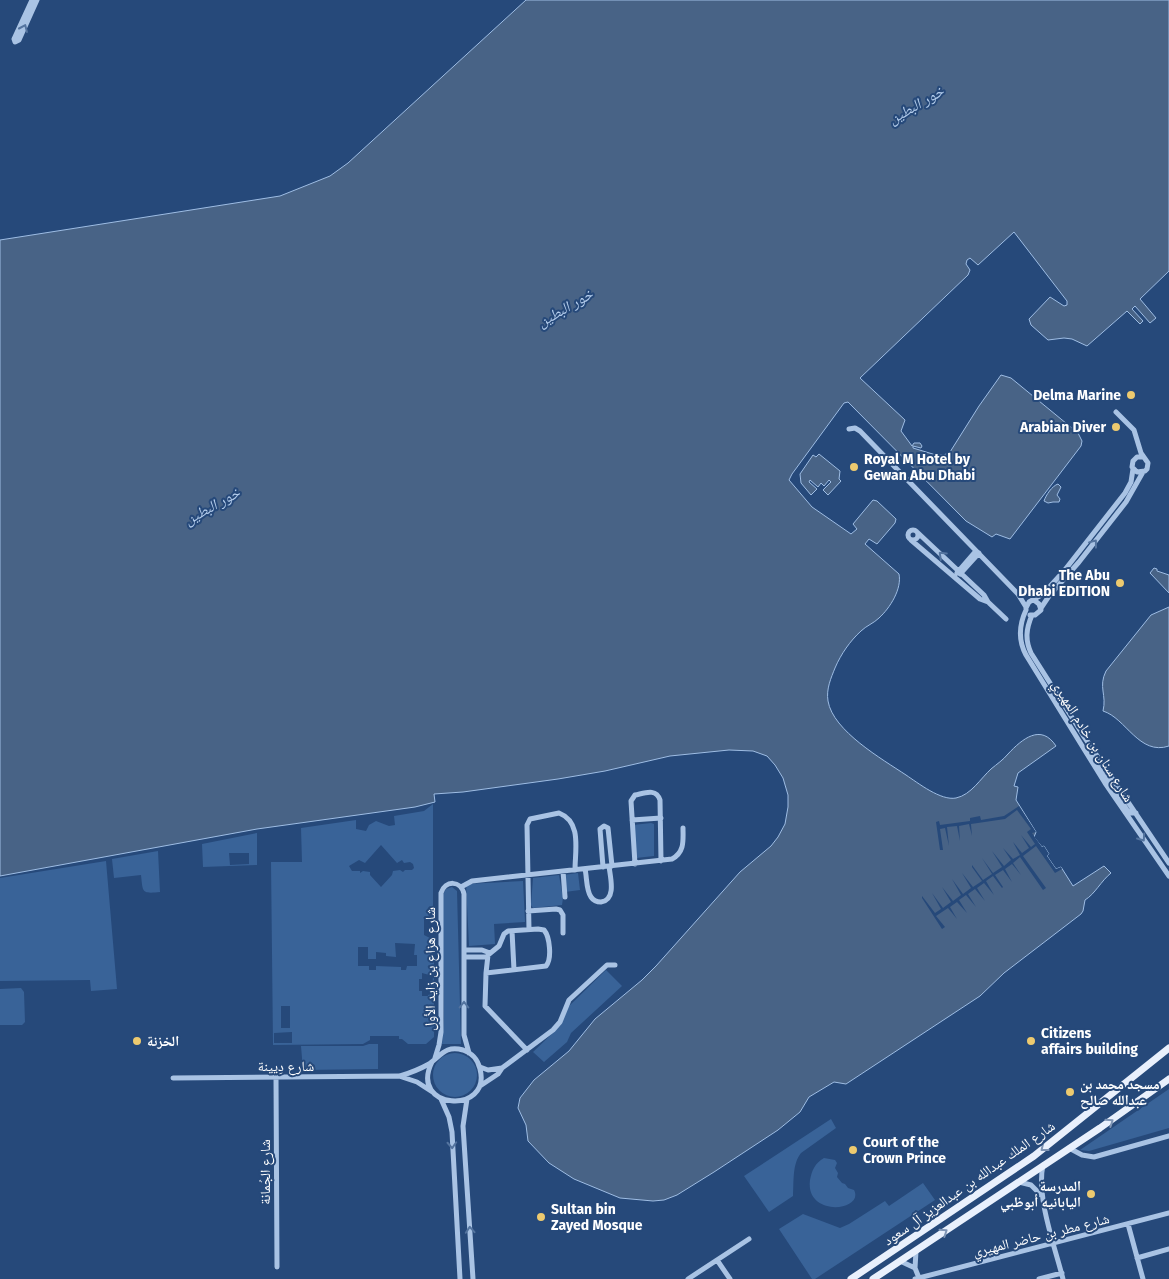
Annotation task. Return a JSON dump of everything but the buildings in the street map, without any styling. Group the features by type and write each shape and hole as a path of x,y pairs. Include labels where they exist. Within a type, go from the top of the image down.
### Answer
{"main road":[{"name":"شارع الملك عبدالله بن عبدالعزيز آل سعود","path":"851,1279 1034,1156 1169,1048"},
{"name":"شارع الملك عبدالله بن عبدالعزيز آل سعود","path":"873,1279 1166,1085 1169,1080"}],"street":[{"path":"32,0 14,39 15,42 18,41 36,0"},
{"path":"849,429 854,428 860,431 1018,594 1032,616 1039,613 1049,596 1079,562 1126,502 1147,468 1148,461 1144,457 1134,430 1116,412"},
{"path":"1026,609 1027,603 1047,590 1064,572 1125,493 1131,482 1132,463 1135,458 1138,442"},
{"path":"1135,458 1144,457"},
{"path":"1133,469 1139,473 1143,472"},
{"path":"988,602 980,599 911,540 908,536 908,531 913,530 917,532 984,595 988,602 1006,619"},
{"path":"911,540 917,537 917,532"},
{"path":"955,577 977,552"},
{"path":"1018,594 1038,602 1041,608"},
{"name":"شارع سنان بن خادم المهيري","path":"1026,609 1020,630 1024,652 1128,818 1169,876"},
{"name":"شارع سنان بن خادم المهيري","path":"1032,616 1026,633 1031,653 1069,715 1169,863"},
{"path":"1086,753 1093,757 1127,810 1136,814"},
{"path":"635,864 631,801 635,795 652,792 659,797 661,861"},
{"path":"528,930 527,822 532,818 557,812 564,814 575,827 575,870"},
{"path":"632,820 661,818"},
{"path":"585,869 591,896 594,900 602,902 607,899 611,892 608,866 600,830 604,826 608,828 608,866"},
{"path":"469,1053 464,1035 464,894 461,887 472,881 672,859 680,853 683,844 683,828"},
{"path":"563,871 565,897"},
{"name":"شارع هزاع بن زايد الأول","path":"433,1060 440,1045 441,1032 441,893 444,886 449,884 456,884 461,887"},
{"path":"528,910 560,910 563,915 563,933"},
{"path":"464,957 488,955 497,948 504,934 512,931 540,929 547,933 549,964 543,967 486,973"},
{"path":"512,931 514,970"},
{"path":"464,950 482,950 488,955"},
{"path":"488,955 485,1006 527,1050"},
{"path":"441,1099 457,1102 467,1099 478,1088 498,1074 502,1068 557,1027 572,997 607,965 615,965"},
{"path":"460,1279 451,1127 448,1112 441,1099 434,1093 428,1078 433,1060 448,1050 459,1050 469,1053 478,1062 480,1067 481,1078 478,1088"},
{"name":"شارع دِيينة","path":"399,1076 433,1060"},
{"path":"480,1067 486,1070 502,1068"},
{"path":"492,1070 493,1077"},
{"name":"شارع دِيينة","path":"173,1078 399,1076 416,1082 434,1093"},
{"name":"شارع الجُمانة","path":"276,1077 277,1267"},
{"path":"467,1099 463,1126 473,1279"},
{"path":"1069,1148 1084,1156 1096,1156 1169,1136"},
{"path":"1039,1279 1062,1276 1042,1197 1041,1180 1044,1165"},
{"path":"1018,1182 1031,1186 1042,1197"},
{"name":"شارع مطر بن حاضر المهيري","path":"916,1251 915,1268 917,1278 1169,1213"},
{"path":"1128,1224 1143,1279"},
{"path":"688,1279 749,1239"},
{"path":"1137,1258 1169,1249"},
{"path":"718,1260 730,1279"},
{"path":"900,1261 915,1268"}],"shaded area":[{"path":"433,804 433,908 428,912 429,918 424,920 424,935 430,938 429,945 434,949 434,1037 426,1044 408,1044 399,1039 399,1036 370,1036 370,1040 363,1044 273,1045 271,862 302,862 301,828 356,820 356,829 366,831 369,825 376,821 389,826 395,825 394,816 424,811","holes":["381,845 397,863 402,860 404,863 410,862 414,868 403,872 400,870 393,871 392,875 381,887 370,875 370,872 363,871 360,873 360,871 352,871 349,866 359,860 365,863","395,943 415,944 414,955 417,955 417,966 407,966 406,970 401,970 401,967 376,966 376,970 369,970 369,966 358,966 358,947 368,947 368,959 376,959 376,952 396,957","422,973 433,976 432,994 422,996 422,991 419,991 419,979 422,979","281,1006 290,1006 290,1028 281,1028","292,1032 292,1043 274,1043 274,1033"]},
{"path":"654,824 654,856 636,858 633,825"},
{"path":"257,833 257,865 203,867 202,844","holes":["229,853 249,853 249,864 230,865"]},
{"path":"158,851 160,892 149,893 144,891 141,875 114,878 112,859"},
{"path":"106,861 117,989 91,991 90,980 0,981 0,878"},
{"path":"578,873 580,890 565,892 563,875"},
{"path":"559,875 563,898 562,905 533,908 531,905 533,878"},
{"path":"523,881 525,922 494,924 495,944 469,946 466,884"},
{"path":"452,887 457,891 461,1044 442,1044 444,1019 442,896 446,889"},
{"path":"606,970 622,986 571,1033 567,1042 544,1062 533,1052 561,1025 568,1007"},
{"path":"21,988 24,992 25,1022 22,1025 0,1025 0,989"},
{"path":"378,1044 378,1069 303,1070 301,1046 363,1046"},
{"path":"455,1053 467,1057 473,1063 477,1075 473,1087 467,1093 455,1097 443,1093 437,1087 433,1075 437,1063 443,1057"},
{"path":"1169,1089 1169,1128 1089,1151 1080,1150"},
{"path":"831,1119 836,1128 798,1157 794,1173 793,1196 769,1212 744,1176"},
{"path":"824,1158 835,1160 837,1163 835,1168 838,1173 837,1177 848,1188 854,1190 855,1197 851,1203 834,1207 816,1201 811,1192 810,1180 816,1165"},
{"path":"923,1183 935,1200 815,1279 812,1279 779,1229 803,1214 840,1228 885,1201 889,1206"}],"water":[{"name":"خور البطين","path":"526,0 1169,0 1169,271 1140,299 1156,318 1150,323 1135,306 1132,309 1143,321 1140,324 1127,311 1087,346 1072,339 1048,340 1031,325 1029,319 1050,297 1064,306 1067,305 1067,301 1014,232 978,265 970,258 967,260 966,264 970,270 968,275 860,378 905,420 901,431 912,446 914,443 920,443 922,446 921,448 913,446 913,448 936,455 944,455 950,452 1001,375 1011,378 1078,433 1082,441 1081,446 1010,539 996,534 992,537 966,521 848,402 844,403 789,480 812,507 851,534 857,529 853,524 873,500 877,501 896,519 895,523 877,544 869,539 865,544 899,574 899,586 887,609 877,620 863,629 853,639 835,668 829,684 828,701 839,723 860,743 884,761 930,791 950,798 956,798 971,790 1019,743 1038,734 1044,735 1056,746 1018,773 1014,786 1018,787 1016,800 1036,832 1034,837 1042,847 1044,846 1049,854 1047,856 1056,869 1061,867 1073,886 1104,866 1111,873 1085,900 1081,914 1004,973 980,996 846,1084 834,1082 809,1097 800,1112 778,1130 677,1195 664,1200 620,1198 574,1179 549,1163 528,1141 526,1125 518,1108 520,1098 534,1080 569,1051 595,1019 656,966 740,872 771,846 778,837 785,824 788,795 783,778 767,756 753,751 729,750 670,756 605,771 558,779 434,794 435,802 415,807 257,829 0,876 0,240 280,196 330,176 348,163"},
{"path":"819,454 840,471 839,479 841,481 828,495 823,490 831,482 829,480 824,486 821,483 818,487 810,480 809,482 817,489 811,495 801,483 800,474 813,455 816,457"},
{"path":"1058,484 1061,487 1057,495 1060,499 1059,502 1048,503 1044,501 1050,491"},
{"path":"1154,568 1169,575 1169,593 1150,573"},
{"path":"1169,607 1169,746 1158,748 1149,746 1141,741 1119,721 1103,711 1103,682 1106,671 1151,615"}],"pier":[{"path":"1019,806 1036,832 1032,833 1049,854 1047,856 1056,869 1061,867 1062,869 1055,873 1036,846 1023,856 1046,888 1043,890 1020,857 1013,863 1021,875 1012,864 1005,869 1012,882 1003,870 995,875 1002,888 993,876 986,881 994,895 984,883 977,888 985,901 975,889 968,894 976,907 966,895 959,900 967,913 957,902 950,907 957,919 948,908 936,916 945,927 942,929 922,896 935,913 941,909 932,893 943,908 951,902 942,887 953,901 961,895 952,879 963,894 971,888 962,873 973,887 982,881 972,865 983,880 992,874 982,858 993,873 1002,867 992,851 1004,866 1011,860 1003,848 1013,859 1020,855 1013,842 1022,853 1029,848 1021,835 1031,847 1035,844 1027,832 1031,829 1017,810 1005,819 971,824 972,836 969,824 959,826 960,841 957,826 947,827 949,846 945,828 940,829 943,850 940,850 936,822 939,821 940,825 970,821 970,818 980,816 981,820 1004,816"}],"place":[{"name":"Delma Marine","path":"1131,395"},
{"name":"Arabian Diver","path":"1116,427"},
{"name":"Royal M Hotel by Gewan Abu Dhabi","path":"854,467"},
{"name":"The Abu Dhabi EDITION","path":"1120,583"},
{"name":"الخزنة","path":"137,1041"},
{"name":"Citizens affairs building","path":"1031,1041"},
{"name":"مسجد محمد بن عبدالله صالح","path":"1070,1092"},
{"name":"Court of the Crown Prince","path":"853,1150"},
{"name":"المدرسة اليابانيه أبوظبي","path":"1091,1194"},
{"name":"Sultan bin Zayed Mosque","path":"541,1217"}]}
